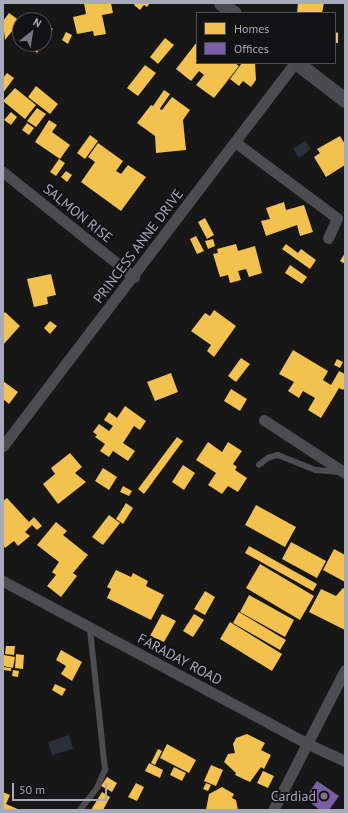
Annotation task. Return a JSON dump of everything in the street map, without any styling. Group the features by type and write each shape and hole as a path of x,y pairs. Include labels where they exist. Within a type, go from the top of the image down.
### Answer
{"street":[{"path":"221,3 233,12"},
{"name":"PRINCESS ANNE DRIVE","path":"3,446 134,277 295,64"},
{"path":"297,64 345,100"},
{"path":"235,142 337,218 328,238"},
{"name":"SALMON RISE","path":"3,172 134,277"},
{"path":"264,420 345,473"},
{"name":"FARADAY ROAD","path":"3,581 306,743 345,761"},
{"path":"274,810 306,743 345,670"}],"lane":[{"path":"259,465 268,458 278,455 316,470 345,473"},
{"path":"80,810 97,788 104,770 90,628"}],"shaded area":[{"path":"305,141 311,149 299,158 293,149"},
{"path":"69,735 73,749 52,755 48,742"}],"building: Homes":[{"path":"84,3 111,3 113,13 102,15 106,34 94,36 93,31 77,34 73,17 86,14"},
{"path":"135,3 150,3 147,7 144,5 140,10 134,5"},
{"path":"298,3 324,3 322,12 297,12"},
{"path":"9,13 12,15 12,31 5,40 3,21"},
{"path":"66,32 72,35 68,44 62,40"},
{"path":"336,32 338,33 338,43 336,43"},
{"path":"165,38 174,45 158,64 150,57"},
{"path":"196,43 196,64 236,64 239,66 214,98 196,85 204,75 199,71 191,81 176,69"},
{"path":"241,64 255,64 256,80 251,87 243,81 239,86 230,79"},
{"path":"145,65 156,73 138,96 127,88"},
{"path":"7,73 14,78 3,93 3,78"},
{"path":"36,86 58,104 50,114 28,97"},
{"path":"15,88 36,105 25,119 3,101"},
{"path":"164,90 170,94 159,110 153,106"},
{"path":"172,97 190,110 183,120 186,150 156,153 155,136 137,123 151,105 162,110"},
{"path":"37,108 46,114 36,127 27,121"},
{"path":"11,112 17,117 11,125 4,120"},
{"path":"49,120 57,125 52,132 70,145 60,159 35,142"},
{"path":"27,123 34,128 29,135 22,130"},
{"path":"90,135 98,141 85,159 77,153"},
{"path":"340,136 345,144 345,165 326,177 314,157 320,153 317,149"},
{"path":"98,143 123,161 116,171 121,174 128,165 146,177 121,211 81,182 95,162 88,157"},
{"path":"59,159 65,163 56,176 50,172"},
{"path":"66,171 72,175 67,182 61,177"},
{"path":"284,202 286,210 304,205 313,232 300,236 297,225 266,236 261,221 270,219 266,208"},
{"path":"205,218 214,235 207,239 198,222"},
{"path":"196,236 204,251 197,254 190,239"},
{"path":"213,239 215,246 208,249 205,241"},
{"path":"236,244 238,251 255,246 262,273 249,277 246,269 238,271 241,280 230,283 228,275 220,277 213,254 218,253 217,249"},
{"path":"286,244 298,253 301,249 316,260 310,269 282,249"},
{"path":"345,253 345,264 340,261"},
{"path":"290,265 307,277 302,284 285,273"},
{"path":"51,274 56,295 47,297 48,304 34,307 27,279"},
{"path":"214,310 236,326 214,357 207,351 211,345 191,331 205,313 210,316"},
{"path":"5,312 20,326 3,345 3,314"},
{"path":"50,321 57,326 50,334 44,328"},
{"path":"293,350 328,371 323,380 331,385 339,371 345,374 345,387 343,390 339,388 321,418 308,410 315,398 303,391 299,398 288,391 294,382 279,374"},
{"path":"241,358 250,364 236,382 228,376"},
{"path":"337,359 343,362 340,368 334,365"},
{"path":"171,373 178,392 155,401 147,382"},
{"path":"3,381 18,392 9,404 3,399"},
{"path":"231,389 247,399 240,411 224,401"},
{"path":"125,406 146,421 140,430 134,426 123,443 135,451 128,461 113,451 109,457 100,451 105,444 95,437 97,435 93,432 99,424 109,431 113,426 104,420 109,412 117,418"},
{"path":"177,437 183,441 144,494 138,489"},
{"path":"208,442 222,452 228,442 242,451 233,464 237,467 235,470 247,478 238,492 228,486 222,494 208,485 216,473 196,460"},
{"path":"70,453 82,467 75,473 86,482 58,504 43,484 55,474 51,468"},
{"path":"183,465 195,473 184,490 172,482"},
{"path":"103,468 117,477 109,490 95,481"},
{"path":"123,486 132,491 129,496 120,492"},
{"path":"7,498 29,522 34,517 42,526 37,530 32,525 25,532 30,536 18,546 14,541 5,548 3,545 3,501"},
{"path":"126,503 133,508 123,524 116,519"},
{"path":"256,505 296,527 285,547 245,525"},
{"path":"109,515 120,523 103,545 92,537"},
{"path":"56,522 67,531 63,535 88,555 73,573 77,576 61,597 47,586 56,575 52,572 59,562 37,545"},
{"path":"291,542 326,561 317,578 282,559"},
{"path":"249,546 317,584 313,591 245,553"},
{"path":"334,549 345,555 345,582 323,570"},
{"path":"260,564 314,596 300,620 246,588"},
{"path":"116,570 131,577 133,573 148,581 146,586 164,595 151,620 107,598 111,589 107,587"},
{"path":"343,588 345,589 345,630 309,612 321,589 336,596"},
{"path":"205,591 215,597 205,615 194,609"},
{"path":"249,595 294,620 285,637 240,612"},
{"path":"239,612 286,640 280,650 233,623"},
{"path":"162,614 176,621 164,642 150,636"},
{"path":"194,614 204,620 193,637 183,631"},
{"path":"230,622 282,654 272,671 220,639"},
{"path":"6,646 15,646 14,655 5,654"},
{"path":"61,650 82,662 72,681 61,674 66,666 56,660"},
{"path":"16,654 24,655 23,669 15,668"},
{"path":"4,655 15,657 13,668 3,666"},
{"path":"3,667 11,668 11,671 3,670"},
{"path":"13,670 19,671 18,677 12,676"},
{"path":"55,684 66,689 62,696 52,690"},
{"path":"247,734 265,743 261,750 271,755 264,769 261,767 250,782 235,775 236,773 224,762 228,754 235,753 233,744 236,738"},
{"path":"167,744 196,760 189,773 160,758"},
{"path":"158,749 162,751 155,765 151,763"},
{"path":"149,763 163,770 160,778 145,771"},
{"path":"211,765 223,770 216,786 204,781"},
{"path":"174,767 186,773 182,781 170,775"},
{"path":"263,771 274,776 268,788 257,783"},
{"path":"107,777 117,783 112,792 101,786"},
{"path":"136,783 144,787 137,801 128,797"},
{"path":"206,783 211,785 208,791 203,789"},
{"path":"222,787 234,794 232,798 236,800 238,810 206,810 209,794"},
{"path":"3,792 10,795 6,804 20,810 3,810"},
{"path":"102,792 110,797 103,810 91,810"}],"building: Offices":[{"path":"317,781 339,796 329,810 320,810 311,803 313,800 307,796"}],"place":[{"name":"Cardiad","path":"324,796"}]}
